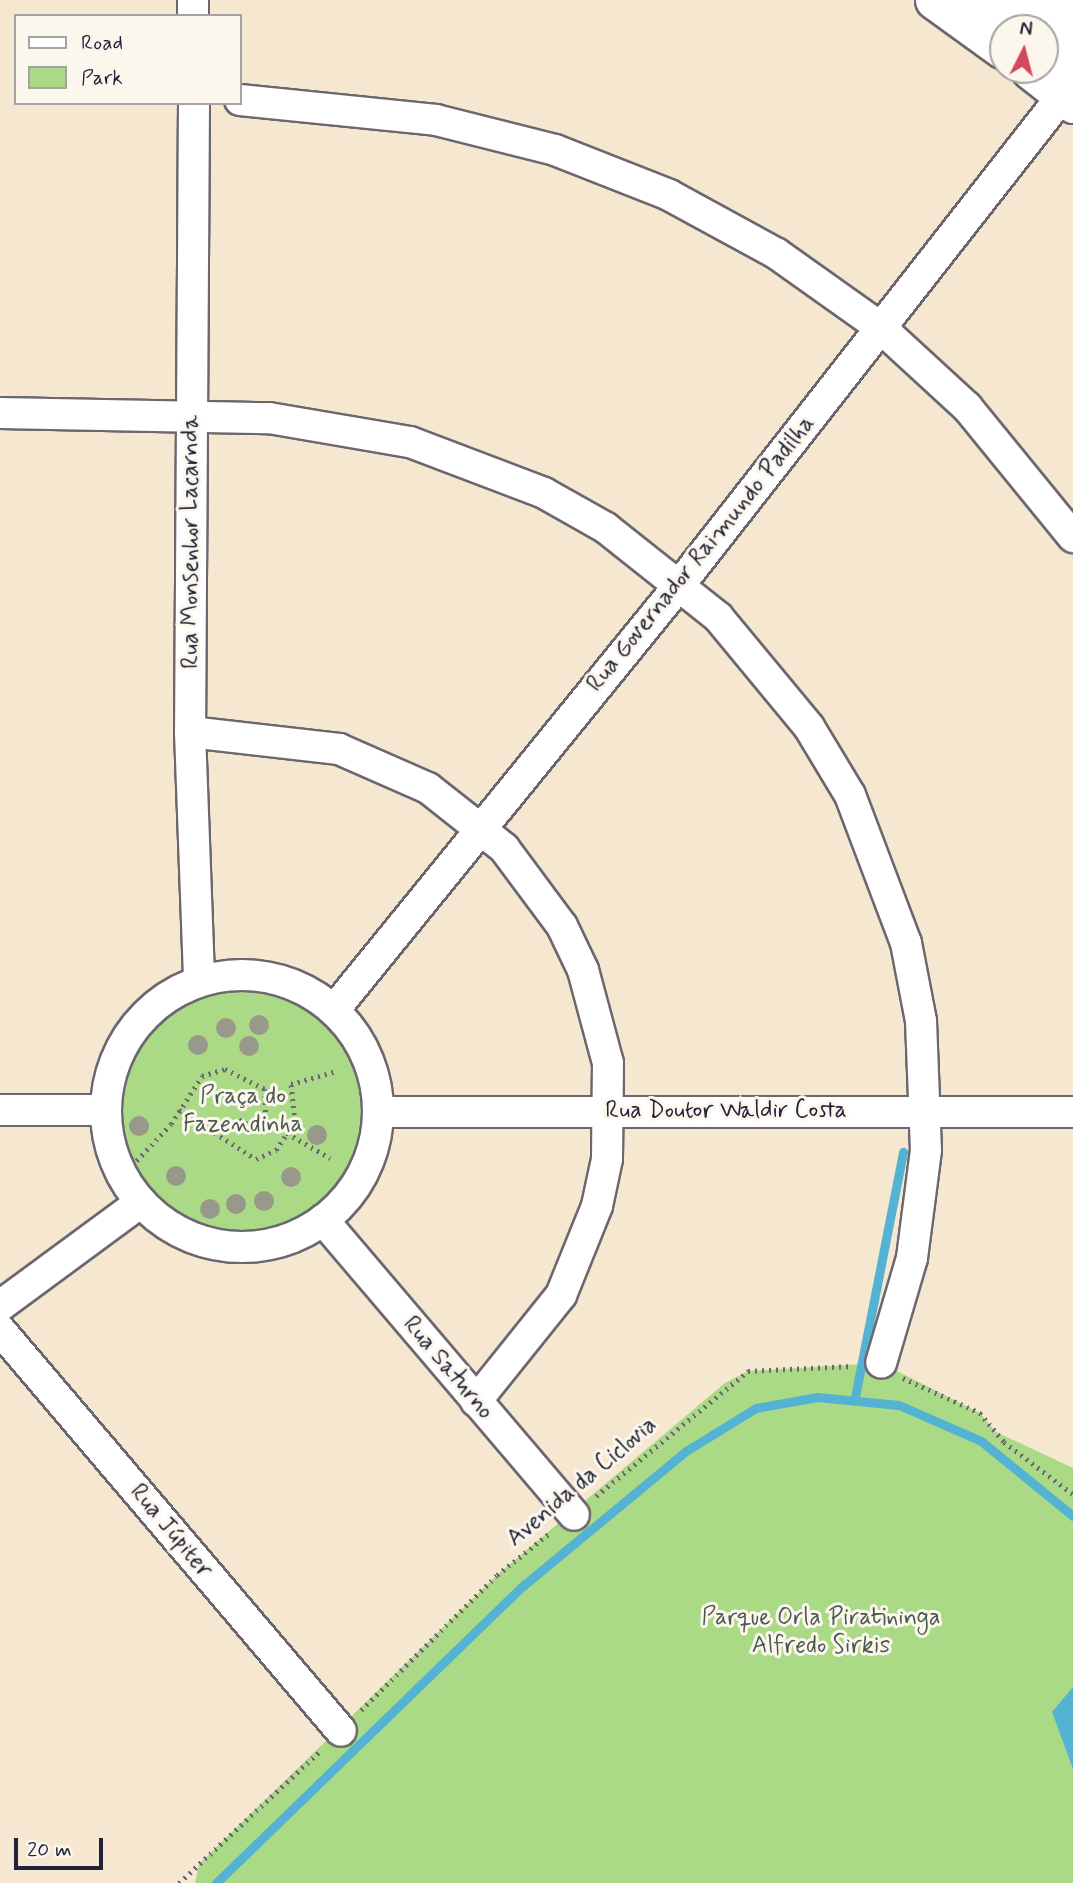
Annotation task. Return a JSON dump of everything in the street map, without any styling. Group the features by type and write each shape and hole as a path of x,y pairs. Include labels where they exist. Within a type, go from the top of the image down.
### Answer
{"main road":[{"path":"934,0 989,40"},
{"path":"1049,0 1073,19"}],"street":[{"path":"976,0 995,14"},
{"path":"1015,0 1073,44"},
{"path":"1059,73 1070,90"},
{"name":"Rua Governador Raimundo Padilha","path":"334,1010 479,825 681,583 1070,90"},
{"path":"242,100 436,120 555,150 669,195 765,247 881,328 967,407 1073,537"},
{"name":"Rua Monsenhor Lacarnda","path":"194,105 190,732 199,981"},
{"path":"0,413 193,414 340,426 478,464 606,528 681,583 766,670 850,795 906,943 921,1021 927,1111 912,1258 881,1363"},
{"path":"190,732 339,749 428,788 479,825 536,885 583,970 605,1051 610,1111 607,1159 582,1252 534,1336 476,1401"},
{"path":"270,978 334,1010 367,1056 379,1112 360,1181 323,1220 288,1239 228,1246 172,1228 141,1202 122,1176 105,1110 112,1068 131,1031 161,1000 199,981 270,978"},
{"path":"0,1110 105,1110"},
{"name":"Rua Doutor Waldir Costa","path":"379,1112 1073,1112"},
{"path":"0,1306 141,1202"},
{"name":"Rua Saturno","path":"323,1220 574,1515"},
{"name":"Rua Júpiter","path":"0,1330 341,1731"}],"path":[{"path":"122,1176 179,1110 202,1076 225,1069 264,1089 266,1123 259,1131 237,1119"},
{"path":"179,1110 256,1159 276,1150 287,1133 294,1115 290,1084 333,1072"},
{"path":"287,1133 330,1158"},
{"path":"881,1363 980,1413 1004,1442 1073,1494"},
{"name":"Avenida da Ciclovia","path":"179,1883 341,1731 497,1575 574,1515 725,1383 748,1371 881,1363"}],"green space":[{"name":"Praça do Fazendinha","path":"230,992 254,992 277,997 298,1006 318,1019 334,1035 356,1076 361,1111 359,1134 352,1157 334,1187 318,1203 277,1225 254,1230 230,1230 207,1225 186,1216 166,1203 150,1187 128,1146 123,1123 123,1099 128,1076 137,1055 150,1035 166,1019 207,997"},
{"name":"Parque Orla Piratininga Alfredo Sirkis","path":"881,1363 980,1413 996,1432 1073,1468 1073,1883 195,1883 199,1864 497,1575 725,1383 748,1371"}],"water":[{"path":"1073,1687 1073,1769 1052,1712"}],"waterway":[{"path":"855,1397 903,1152"},
{"path":"216,1883 524,1585 686,1451 756,1408 817,1397 899,1405 981,1441 1073,1516"}]}
